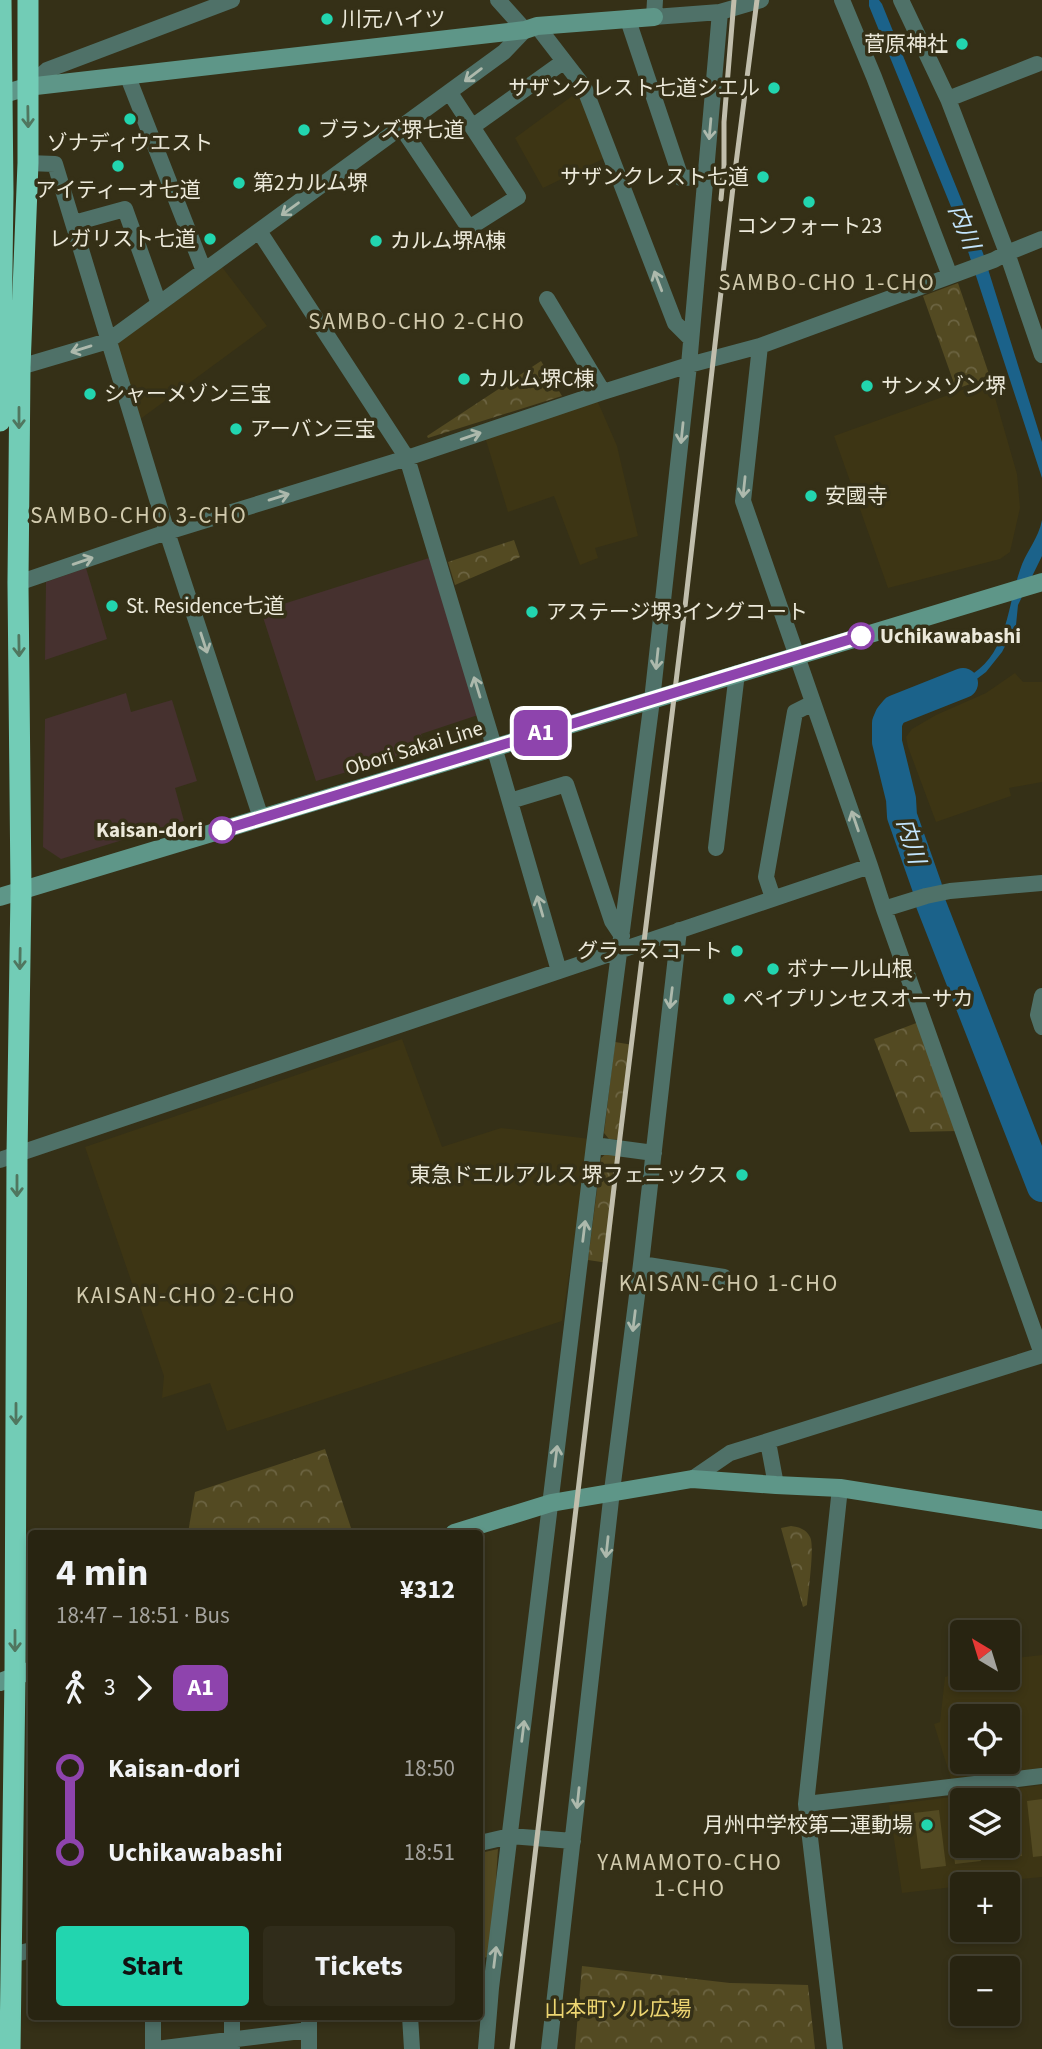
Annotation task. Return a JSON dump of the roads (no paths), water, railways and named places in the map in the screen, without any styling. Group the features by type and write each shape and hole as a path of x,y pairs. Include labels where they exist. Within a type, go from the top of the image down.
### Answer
{"highway":[{"path":"1,0 7,372 18,583 21,891 9,1158 21,1952 10,2049"},
{"path":"0,421 28,163 28,0"}],"street":[{"path":"27,87 47,70 232,0"},
{"path":"498,0 531,28 583,87 675,323 691,339"},
{"path":"1,95 27,87 531,28 628,20 654,9 720,12 761,0"},
{"path":"842,0 958,273"},
{"path":"901,0 948,99 1001,256 1042,355"},
{"path":"486,2049 485,1989 510,1836 594,1145 652,700 689,365 720,12"},
{"path":"628,20 681,178 706,177"},
{"path":"7,372 108,341 450,93 531,28"},
{"path":"472,127 563,62"},
{"path":"948,99 1040,67"},
{"path":"128,77 205,271"},
{"path":"402,128 469,228 518,197 450,93"},
{"path":"28,163 55,164 167,532 261,818"},
{"path":"74,223 125,209 159,304"},
{"path":"260,231 407,458 495,747 559,971"},
{"path":"18,583 167,532 407,458 603,391 760,346 1042,239"},
{"path":"547,299 603,391"},
{"path":"692,1479 730,1453 1042,1355 743,501 760,346"},
{"name":"Obori Sakai Line","path":"0,897 1041,582"},
{"path":"716,848 737,673"},
{"path":"773,898 766,877 795,712 813,703"},
{"path":"510,801 566,785 620,943"},
{"path":"9,1158 559,971 620,943 679,930 870,866"},
{"path":"884,909 950,891 1042,883"},
{"path":"549,2049 679,930"},
{"path":"1042,996 1038,1016 1042,1027"},
{"path":"594,1145 654,1153"},
{"path":"641,1264 724,1278"},
{"path":"768,1442 776,1485"},
{"path":"464,1530 551,1503 692,1479 840,1488 1042,1520"},
{"path":"835,2049 806,1804 840,1488"},
{"path":"806,1804 1042,1776"},
{"path":"483,1842 510,1836 573,1841"},
{"path":"153,2020 155,2049 232,2044 309,2023 309,2049"},
{"path":"232,2020 232,2044"},
{"path":"410,2020 412,2049"}],"water":[{"path":"869,0 879,0 882,4 983,253 1042,442 1042,478 963,236 869,6"},
{"path":"1042,520 1042,556 1018,605 1016,625 1002,652 986,672 974,681 927,702 925,695 966,678 980,668 998,645 1020,570"}],"waterway":[{"name":"内川","path":"963,683 895,710 887,723 887,742 901,799 902,816 931,904 1042,1187"}],"railway":[{"path":"721,199 734,0"},
{"path":"512,2049 757,0"}],"place":[{"name":"川元ハイツ","path":"327,19"},
{"name":"菅原神社","path":"962,44"},
{"name":"サザンクレスト七道シエル","path":"774,88"},
{"name":"ゾナディウエスト","path":"130,119"},
{"name":"ブランズ堺七道","path":"304,130"},
{"name":"アイティーオ七道","path":"118,166"},
{"name":"サザンクレスト七道","path":"763,177"},
{"name":"第2カルム堺","path":"239,183"},
{"name":"コンフォート23","path":"809,202"},
{"name":"レガリスト七道","path":"210,239"},
{"name":"カルム堺A棟","path":"376,241"},
{"name":"カルム堺C棟","path":"464,379"},
{"name":"サンメゾン堺","path":"867,386"},
{"name":"シャーメゾン三宝","path":"90,394"},
{"name":"アーバン三宝","path":"236,429"},
{"name":"安國寺","path":"811,496"},
{"name":"St. Residence七道","path":"112,606"},
{"name":"アステージ堺3イングコート","path":"532,612"},
{"name":"Uchikawabashi","path":"861,636"},
{"name":"Kaisan-dori","path":"222,830"},
{"name":"グラースコート","path":"737,951"},
{"name":"ボナール山根","path":"773,969"},
{"name":"ペイプリンセスオーサカ","path":"729,999"},
{"name":"東急ドエルアルス 堺フェニックス","path":"742,1175"},
{"name":"月州中学校第二運動場","path":"927,1825"}],"district":[{"name":"SAMBO-CHO 1-CHO","path":"827,282"},
{"name":"SAMBO-CHO 2-CHO","path":"417,321"},
{"name":"SAMBO-CHO 3-CHO","path":"139,515"},
{"name":"KAISAN-CHO 1-CHO","path":"729,1283"},
{"name":"KAISAN-CHO 2-CHO","path":"186,1295"},
{"name":"YAMAMOTO-CHO 1-CHO","path":"690,1875"}],"park label":[{"name":"山本町ソル広場","path":"618,2009"}]}
